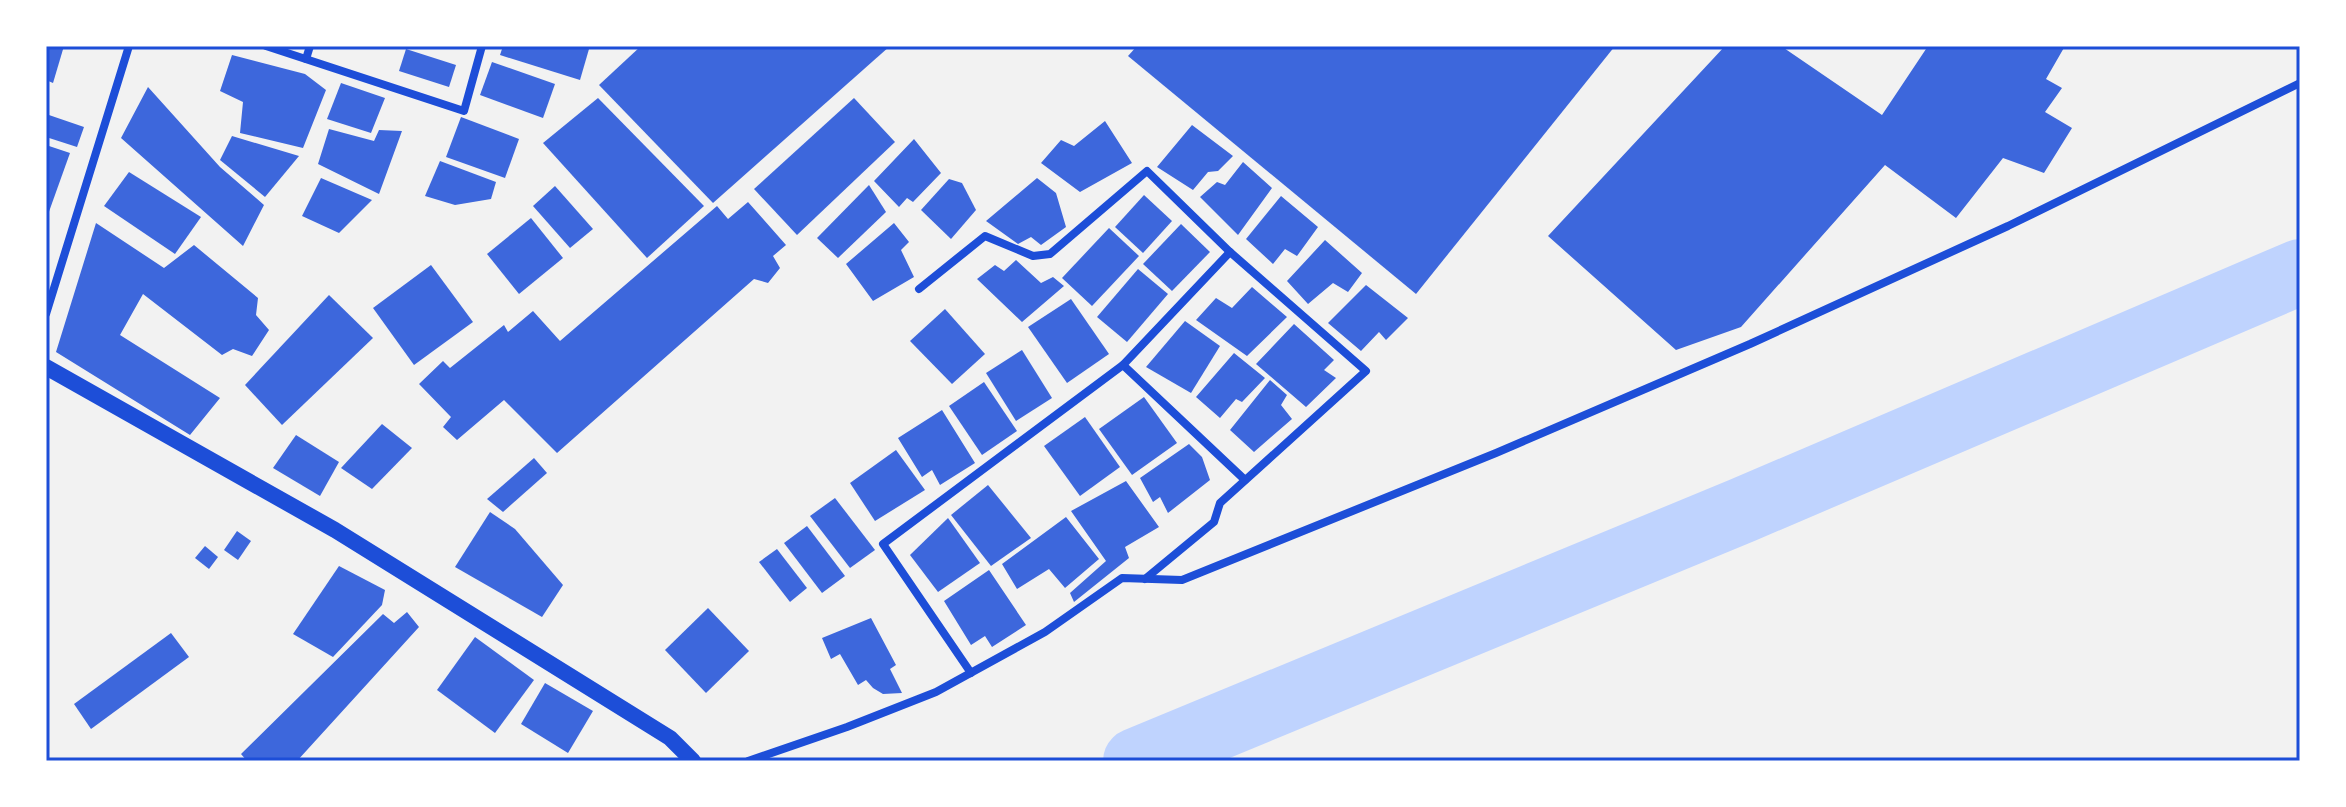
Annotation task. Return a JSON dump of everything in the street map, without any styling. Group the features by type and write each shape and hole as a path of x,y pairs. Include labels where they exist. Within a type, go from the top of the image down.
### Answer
{"main road":[{"path":"46,367 335,530 670,738 693,761"}],"street":[{"path":"46,314 129,46"},
{"path":"266,46 464,111 482,46"},
{"path":"306,59 310,46"},
{"path":"748,761 936,692 1045,632 1122,578 1182,580 1496,453 1750,344 2008,226 2300,83"},
{"path":"919,289 985,236 1033,256 1050,254 1147,171 1230,252 1366,371 1220,503 1214,522 1145,579"},
{"path":"971,673 883,544 1123,365 1230,252"},
{"path":"1123,365 1245,480"}],"building":[{"path":"46,46 64,46 53,83 46,80"},
{"path":"503,46 581,46 589,49 580,80 500,55"},
{"path":"641,46 890,46 713,203 599,85"},
{"path":"1137,46 1615,46 1416,294 1128,56"},
{"path":"1725,46 1781,46 1882,115 1928,46 2065,46 2046,79 2062,88 2045,112 2072,128 2044,173 2003,158 1956,218 1885,165 1741,327 1676,350 1548,236"},
{"path":"406,49 456,65 449,87 399,71"},
{"path":"232,55 305,74 326,90 303,148 240,133 243,102 220,91"},
{"path":"492,62 555,84 543,118 480,95"},
{"path":"341,83 385,98 371,133 327,119"},
{"path":"148,87 220,167 264,205 243,246 121,138"},
{"path":"598,98 704,206 647,258 543,143"},
{"path":"854,98 895,142 797,235 754,189"},
{"path":"46,114 84,127 77,147 46,137"},
{"path":"461,117 519,139 505,178 446,157"},
{"path":"1105,121 1132,163 1080,192 1041,163 1061,140 1074,146"},
{"path":"1192,125 1233,156 1218,171 1208,172 1193,190 1157,167"},
{"path":"329,129 374,141 379,130 402,131 379,194 318,164"},
{"path":"232,136 299,156 265,197 220,160"},
{"path":"914,139 941,173 913,202 907,198 899,207 874,181"},
{"path":"46,145 70,153 46,220"},
{"path":"440,161 496,182 491,199 455,205 425,196"},
{"path":"1243,162 1272,188 1238,235 1200,197 1217,182 1225,185"},
{"path":"129,172 201,217 175,254 104,206"},
{"path":"321,178 372,200 339,233 302,216"},
{"path":"1037,178 1056,193 1066,227 1041,245 1031,237 1018,244 986,221"},
{"path":"949,179 962,183 976,210 951,239 921,210"},
{"path":"869,185 886,212 838,258 817,238"},
{"path":"555,186 593,229 570,248 533,206"},
{"path":"1144,195 1172,221 1143,253 1115,227"},
{"path":"1281,196 1318,227 1297,256 1285,249 1273,264 1246,239"},
{"path":"748,202 786,245 773,256 780,268 768,283 754,279 557,453 504,400 457,440 443,427 451,417 419,384 443,361 450,368 504,325 508,332 533,311 560,341 717,206 728,219"},
{"path":"531,218 563,258 519,294 487,254"},
{"path":"96,223 164,268 194,245 258,298 256,315 269,330 252,356 233,349 222,355 143,294 120,335 220,398 190,435 56,352"},
{"path":"894,223 909,242 901,250 914,277 873,301 846,264"},
{"path":"1181,224 1210,252 1172,291 1143,264"},
{"path":"1109,228 1139,256 1092,306 1062,278"},
{"path":"1325,240 1362,273 1348,292 1333,283 1308,304 1287,281"},
{"path":"1016,260 1041,283 1053,277 1064,286 1022,322 977,279 995,265 1004,271"},
{"path":"431,265 473,322 414,365 373,308"},
{"path":"1138,269 1168,294 1127,342 1097,317"},
{"path":"1366,285 1408,318 1386,340 1379,332 1361,351 1328,323"},
{"path":"1252,287 1287,317 1247,356 1196,320 1216,298 1232,308"},
{"path":"329,295 373,338 282,425 245,385"},
{"path":"1071,299 1109,354 1067,383 1028,327"},
{"path":"945,309 985,354 952,384 910,341"},
{"path":"1185,321 1220,346 1191,393 1146,367"},
{"path":"1294,324 1334,360 1324,370 1336,378 1306,407 1256,364"},
{"path":"1022,350 1052,398 1016,421 986,373"},
{"path":"1234,353 1265,378 1242,402 1236,399 1220,418 1196,397"},
{"path":"1270,380 1287,395 1281,405 1292,419 1254,452 1230,430"},
{"path":"984,382 1017,431 982,455 949,406"},
{"path":"1144,397 1177,443 1132,475 1099,429"},
{"path":"942,410 975,463 940,485 932,470 922,477 898,438"},
{"path":"1085,417 1120,467 1080,496 1044,446"},
{"path":"382,424 412,448 372,489 341,468"},
{"path":"296,435 339,462 320,496 273,468"},
{"path":"1189,444 1202,457 1210,480 1168,513 1160,497 1153,502 1140,478"},
{"path":"896,450 925,490 875,521 850,483"},
{"path":"534,458 547,473 503,512 487,499"},
{"path":"1126,481 1159,527 1125,547 1129,558 1074,602 1070,593 1106,561 1071,511"},
{"path":"988,485 1031,538 991,566 951,515"},
{"path":"835,498 875,550 850,568 810,516"},
{"path":"490,512 515,529 563,585 542,617 455,567"},
{"path":"1066,517 1099,559 1065,588 1049,569 1017,589 1002,564"},
{"path":"948,518 980,563 938,592 910,555"},
{"path":"807,526 845,576 822,593 784,543"},
{"path":"237,531 251,541 238,560 224,550"},
{"path":"205,546 218,557 209,569 195,558"},
{"path":"777,549 807,588 790,602 759,562"},
{"path":"339,566 385,590 382,605 333,657 293,634"},
{"path":"989,570 1026,625 992,647 985,636 971,645 944,601"},
{"path":"708,608 749,651 706,693 665,650"},
{"path":"407,612 419,627 297,761 247,761 241,754 383,614 394,623"},
{"path":"871,618 896,665 890,669 902,693 883,694 866,680 858,685 840,654 831,659 822,638"},
{"path":"171,633 189,657 91,729 74,704"},
{"path":"475,637 534,680 495,733 437,690"},
{"path":"545,683 593,711 568,753 521,724"}],"waterway":[{"path":"1136,761 1743,510 2300,272"}]}
